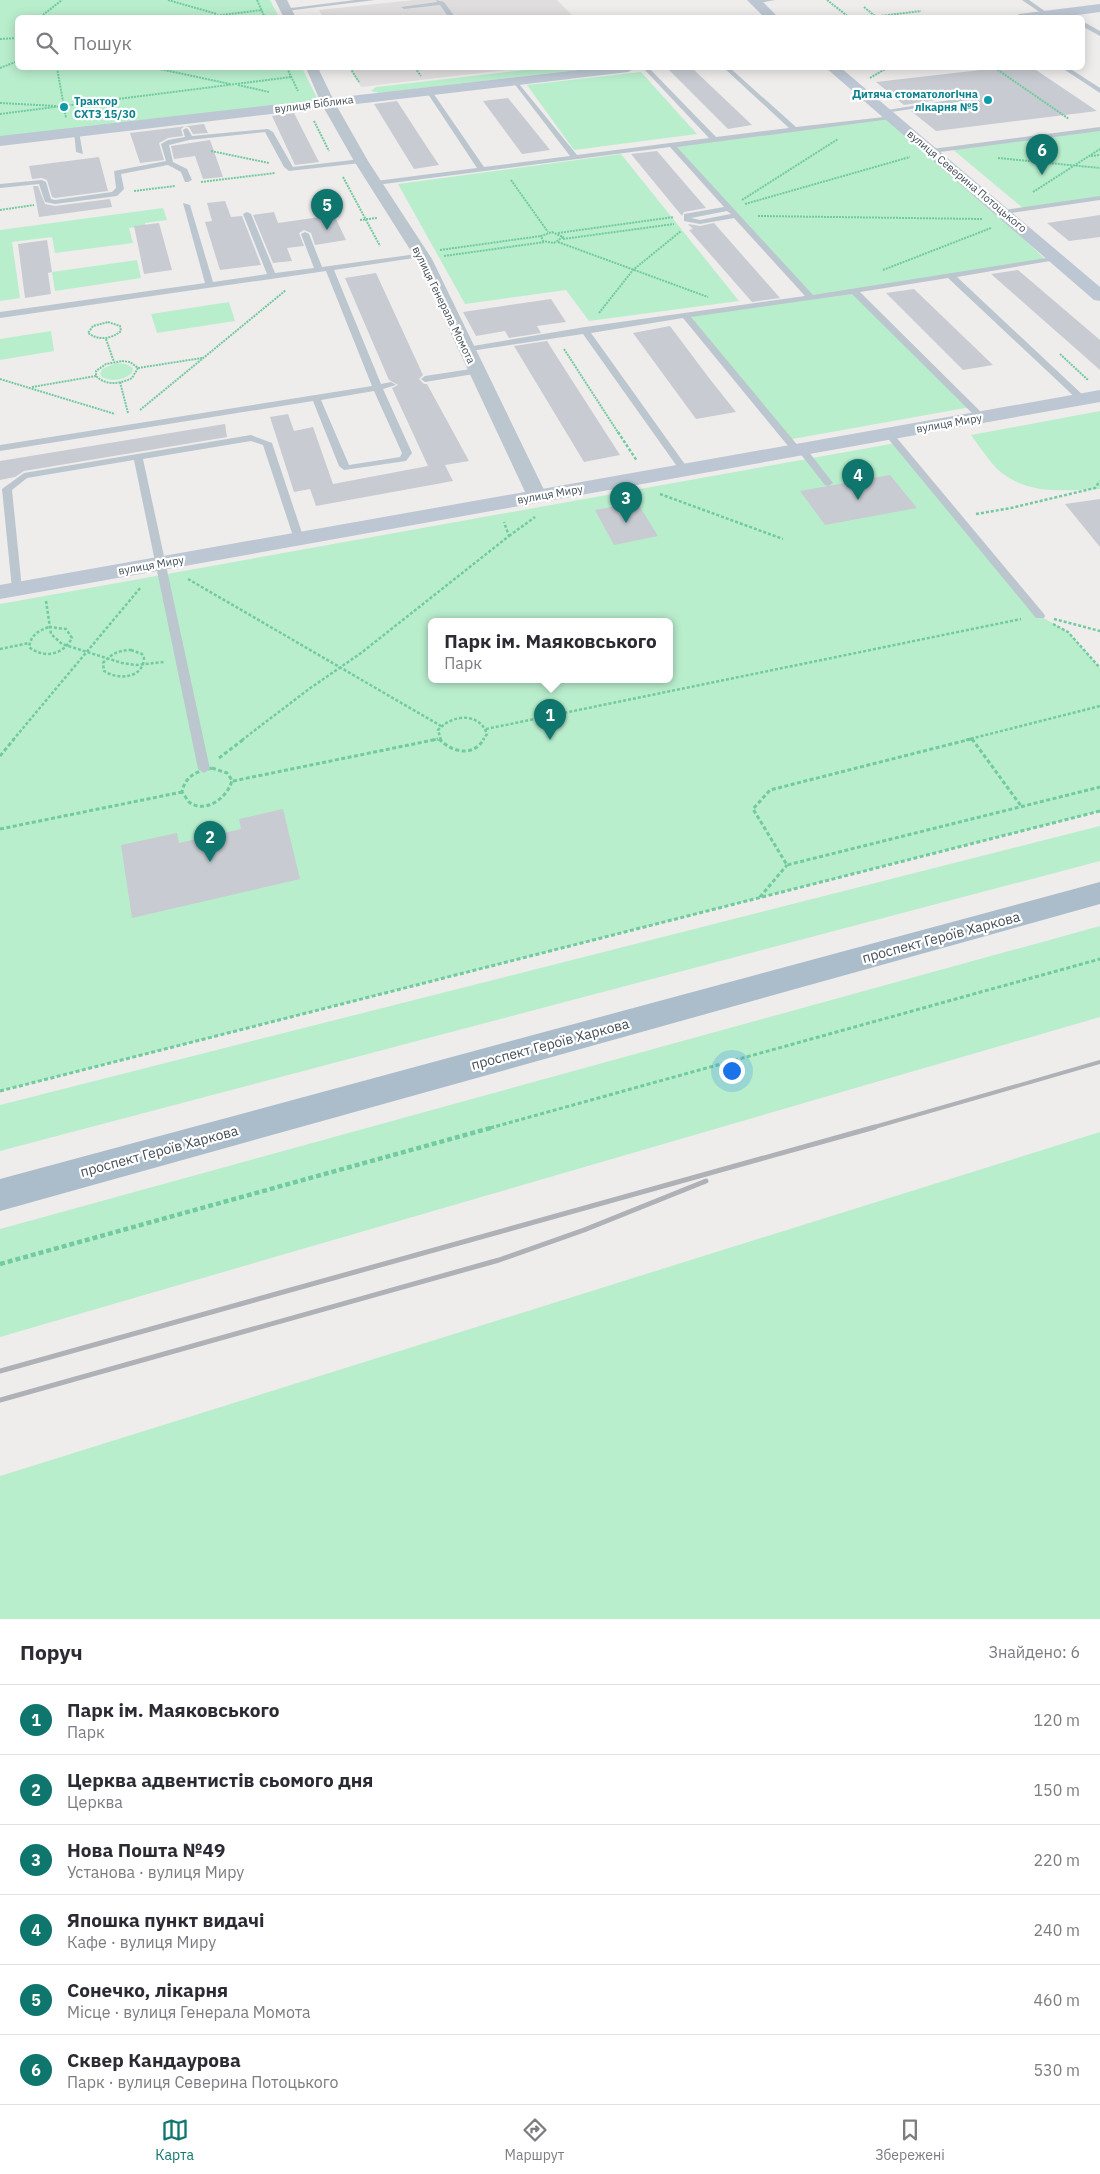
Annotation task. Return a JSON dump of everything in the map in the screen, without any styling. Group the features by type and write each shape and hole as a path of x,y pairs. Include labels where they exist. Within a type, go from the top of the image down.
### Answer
{"main road":[{"name":"проспект Героїв Харкова","path":"0,1195 1100,893"}],"street":[{"path":"754,1 770,15"},
{"path":"1039,15 1070,14 1100,8"},
{"name":"вулиця Генерала Момота","path":"313,70 328,103 361,161 422,255 477,370 537,506"},
{"name":"вулиця Біблика","path":"0,140 72,132 184,125 328,103 611,70"},
{"name":"вулиця Северина Потоцького","path":"835,70 1100,296"},
{"name":"вулиця Миру","path":"9,590 299,539 537,506 684,470 1091,397"}],"lane":[{"path":"285,9 372,0"},
{"path":"754,1 772,0"},
{"path":"1025,0 1046,14"},
{"path":"404,8 441,2 451,15"},
{"path":"1085,25 1100,34"},
{"path":"648,70 714,139"},
{"path":"729,70 794,129"},
{"path":"1068,70 1100,92"},
{"path":"515,81 574,156"},
{"path":"429,91 481,168"},
{"path":"376,183 869,119 969,99"},
{"path":"184,125 189,138"},
{"path":"932,151 1100,129"},
{"path":"169,163 166,142 266,130 270,132 288,167 298,170 361,161"},
{"path":"72,132 80,152"},
{"path":"671,144 811,298"},
{"path":"0,186 42,182 48,200 55,202 114,194 120,189 117,173 169,163 184,170 188,180"},
{"path":"1008,216 1100,198"},
{"path":"186,205 210,285"},
{"path":"690,219 729,208"},
{"path":"247,214 272,276"},
{"path":"690,219 735,216"},
{"path":"305,234 324,269 407,453 403,459 347,468 344,466 316,398"},
{"path":"0,314 422,255"},
{"path":"467,350 585,330 811,298 1056,258"},
{"path":"950,275 1091,397"},
{"path":"854,291 981,417"},
{"path":"685,315 828,483"},
{"path":"585,330 684,470"},
{"path":"425,379 477,370"},
{"path":"0,448 130,422 316,398 391,385"},
{"path":"130,422 133,439"},
{"path":"888,433 1040,616"},
{"path":"9,590 7,489 24,476 251,438 266,443 299,539"},
{"path":"138,457 204,769"}],"path":[{"path":"44,15 61,0"},
{"path":"168,0 217,15"},
{"path":"256,0 264,15"},
{"path":"827,0 846,15"},
{"path":"864,8 874,15"},
{"path":"223,15 262,10"},
{"path":"892,15 921,11"},
{"path":"0,40 15,38"},
{"path":"0,68 15,62"},
{"path":"57,70 64,107 72,132"},
{"path":"166,70 273,93"},
{"path":"288,70 298,92"},
{"path":"863,83 885,70"},
{"path":"998,70 1086,131"},
{"path":"0,114 291,77"},
{"path":"0,103 64,107"},
{"path":"311,116 332,156"},
{"path":"729,208 869,119"},
{"path":"166,142 288,167"},
{"path":"1030,194 1100,149"},
{"path":"729,208 932,151"},
{"path":"1088,157 1100,155"},
{"path":"992,157 1100,168"},
{"path":"502,166 548,232"},
{"path":"199,183 298,170"},
{"path":"342,177 387,260"},
{"path":"114,194 180,185"},
{"path":"0,210 55,202"},
{"path":"735,216 1008,216"},
{"path":"876,273 1008,216"},
{"path":"422,255 541,236 548,232 558,233 690,219"},
{"path":"558,242 563,239 690,219"},
{"path":"585,330 633,270 690,219"},
{"path":"558,233 564,237 563,239"},
{"path":"541,236 541,239 546,242"},
{"path":"422,255 558,242 738,308"},
{"path":"130,422 203,358 310,271"},
{"path":"103,323 113,323 120,326 121,331 119,334 106,338 93,338 88,331 93,326 103,323"},
{"path":"554,335 640,465"},
{"path":"106,338 114,362"},
{"path":"96,376 96,371 100,367 114,362 130,362 138,368 203,358"},
{"path":"31,387 96,376 104,382 120,382 134,376 138,368"},
{"path":"0,379 31,387 130,422"},
{"path":"120,382 130,422"},
{"path":"958,516 1011,508 1095,488 1100,481"},
{"path":"654,491 783,539"},
{"path":"204,769 220,769 226,772 233,781 232,787 225,798 210,804 195,804 188,801 182,792 185,780 204,769 308,689 392,629 509,536 537,506"},
{"path":"501,514 509,536"},
{"path":"185,577 441,726"},
{"path":"0,756 143,584"},
{"path":"46,596 50,627 55,639 67,646 136,665 181,659"},
{"path":"486,729 1040,616 1100,631"},
{"path":"1040,616 1068,632 1100,668"},
{"path":"50,627 68,630 72,638 67,646 56,652 43,654 32,650 29,643 33,635 50,627"},
{"path":"0,649 29,643"},
{"path":"131,650 142,654 145,662 143,667 134,674 113,677 104,671 102,667 106,658 117,651 131,650"},
{"path":"787,865 753,809 770,790 1100,706"},
{"path":"462,717 477,720 486,729 486,734 481,745 468,750 453,750 441,744 438,739 441,726 454,718 462,717"},
{"path":"233,781 438,739"},
{"path":"972,739 1021,806"},
{"path":"758,898 787,865 1100,787"},
{"path":"0,829 182,792"},
{"path":"0,1091 1100,811"},
{"path":"0,1264 1100,958"}],"shaded area":[{"path":"414,0 557,0 572,15 322,15 319,10"},
{"path":"351,70 506,70 361,87"}],"green space":[{"path":"0,0 270,0 278,15 15,15 15,70 303,70 318,100 0,137"},
{"path":"525,70 577,70 380,93 371,91 376,87"},
{"path":"641,72 697,134 574,150 527,85"},
{"path":"885,117 1006,222 1046,260 855,291 971,407 787,440 685,315 810,298 671,144"},
{"path":"1100,129 1100,198 1024,209 951,148"},
{"path":"621,154 739,301 589,321 566,290 465,304 398,184"},
{"path":"163,208 167,220 145,223 145,226 129,228 133,243 55,253 52,237 12,242 20,298 0,301 0,230"},
{"path":"137,260 141,278 55,291 52,272"},
{"path":"229,302 235,321 157,333 151,314"},
{"path":"51,331 54,351 0,360 0,339"},
{"path":"116,363 126,364 133,368 132,373 125,378 117,380 102,377 100,374 102,369"},
{"path":"1100,411 1100,489 1040,489 1017,482 996,468 971,435"},
{"path":"896,443 1040,616 1068,632 1100,668 1100,811 0,1091 0,604"},
{"path":"1100,826 1100,861 0,1151 0,1105"},
{"path":"1100,926 1100,1017 0,1337 0,1229"},
{"path":"1100,1132 1100,1619 0,1619 0,1476"}],"building":[{"path":"669,70 694,70 752,125 728,129"},
{"path":"981,70 1036,70 1097,111 936,131 911,111 971,102 972,96 904,105 876,82"},
{"path":"508,98 550,150 522,154 483,101"},
{"path":"397,101 439,165 414,169 374,104"},
{"path":"294,113 319,162 295,165 272,116"},
{"path":"204,124 208,133 193,134 189,127 186,126"},
{"path":"185,126 181,129 183,136 168,138 159,143 164,160 140,163 130,133"},
{"path":"210,140 223,177 203,179 195,156 174,159 171,146"},
{"path":"657,151 706,208 684,212 682,216 631,154"},
{"path":"99,157 108,191 55,198 52,197 47,180 42,178 32,179 29,166"},
{"path":"33,186 38,186 45,204 55,206 110,199 112,207 39,217"},
{"path":"225,201 231,217 242,216 261,265 220,270 205,222 212,221 207,203"},
{"path":"274,212 278,223 334,215 346,240 315,245 311,233 304,230 299,233 304,246 287,248 292,261 273,263 253,215"},
{"path":"1100,215 1100,237 1069,241 1047,223"},
{"path":"159,223 172,270 144,274 134,226"},
{"path":"714,223 780,298 752,302 689,230 693,229 688,224 700,226"},
{"path":"47,240 52,272 48,273 51,294 25,298 18,244"},
{"path":"1018,270 1100,340 1100,370 991,274"},
{"path":"376,273 423,375 419,379 424,384 427,384 469,461 445,465 453,481 316,506 310,489 294,492 270,417 288,414 294,431 313,427 333,484 428,466 392,388 398,385 389,380 345,278"},
{"path":"914,289 993,365 963,370 886,293"},
{"path":"551,299 566,322 537,326 541,333 509,338 505,331 476,336 463,312"},
{"path":"670,326 736,412 696,419 633,333"},
{"path":"547,341 620,455 584,462 514,346"},
{"path":"225,424 227,437 24,471 15,477 0,480 0,461"},
{"path":"890,475 917,508 825,525 800,491"},
{"path":"1100,499 1100,547 1065,504"},
{"path":"637,502 658,536 614,545 595,510"},
{"path":"283,809 300,879 132,918 121,845 177,833 179,843 241,829 239,819"}],"railway":[{"path":"871,1128 1100,1062"},
{"path":"0,1371 875,1127"},
{"path":"0,1400 499,1260 584,1230 706,1181"}],"place":[{"name":"Дитяча стоматологiчна лiкарня №5","path":"988,100"},
{"name":"Трактор СХТЗ 15/30","path":"64,107"},
{"name":"Сквер Кандаурова","path":"1042,175"},
{"name":"Сонечко, лікарня","path":"327,230"},
{"name":"Япошка пункт видачі","path":"858,500"},
{"name":"Нова Пошта №49","path":"626,523"},
{"name":"Парк ім. Маяковського","path":"550,740"},
{"name":"Церква адвентистів сьомого дня","path":"210,862"}]}
